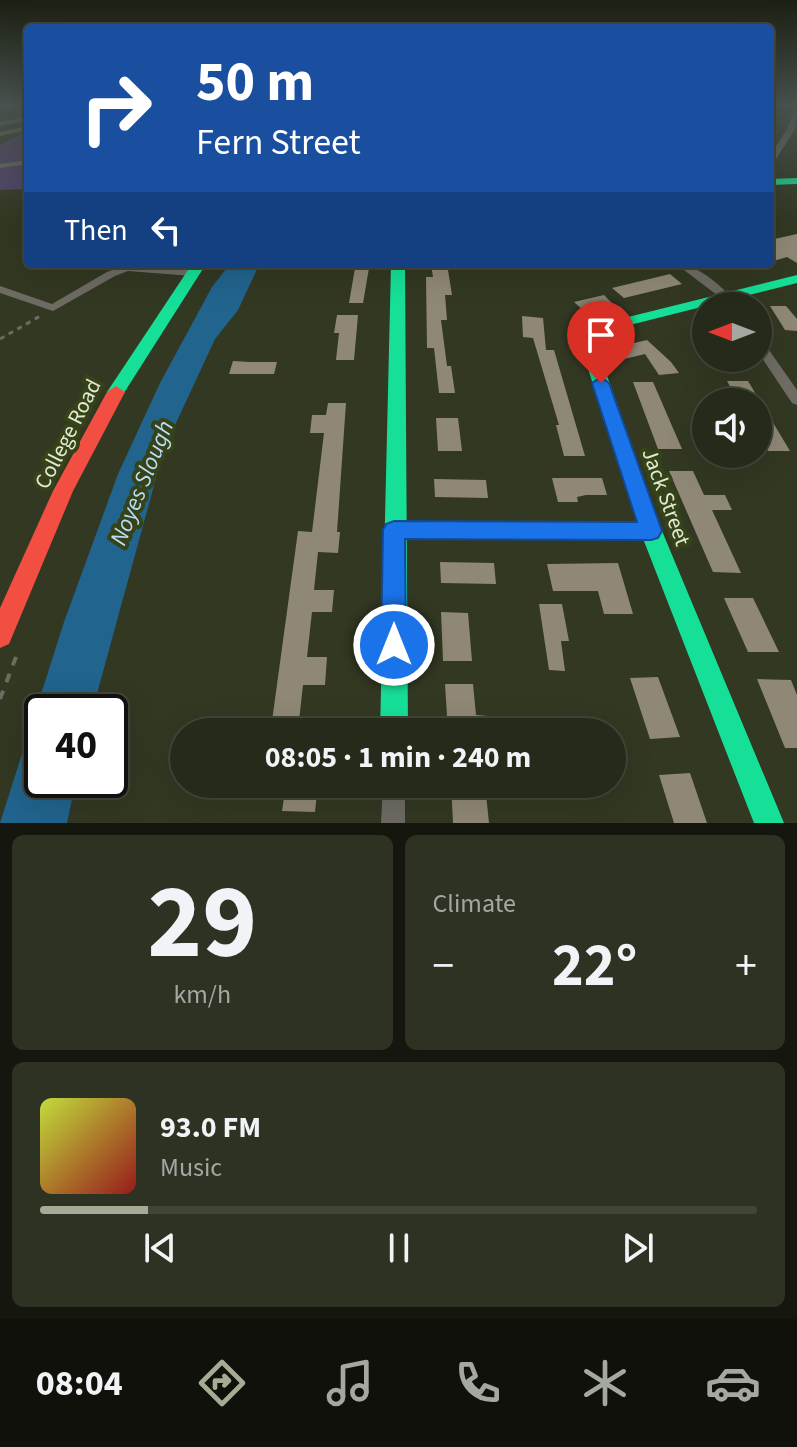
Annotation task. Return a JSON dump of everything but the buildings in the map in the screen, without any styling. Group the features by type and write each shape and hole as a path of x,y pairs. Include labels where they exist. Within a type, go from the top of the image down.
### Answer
{"street":[{"path":"0,289 53,308 101,279 127,268 195,268"},
{"name":"College Road","path":"0,636 96,429 141,349 195,268"},
{"path":"394,718 398,268"},
{"path":"686,268 717,292"},
{"name":"Jack Street","path":"757,292 797,279"},
{"name":"Jack Street","path":"692,309 605,327 594,336 591,353 651,531 769,823"},
{"path":"772,363 797,400"},
{"path":"394,530 651,531"},
{"path":"393,823 394,798"}],"lane":[{"path":"0,166 24,163"}],"path":[{"path":"0,339 53,308"},
{"path":"0,699 22,643"}],"shaded area":[{"path":"24,143 24,189 0,190 0,145"}],"water":[{"name":"Noyes Slough","path":"227,268 258,268 238,310 215,339 164,449 97,694 41,694 118,474 160,383 212,287"},
{"path":"24,748 24,798 72,798 67,823 0,823"}],"traffic: fast":[{"path":"774,182 797,181"},
{"path":"116,392 196,268"},
{"path":"394,718 398,268"},
{"path":"769,823 651,531 591,353 594,336 605,327 797,279"}],"traffic: jam":[{"path":"0,636 63,491 116,392"}],"route":[{"path":"394,645 394,530 651,531 601,383"}]}
